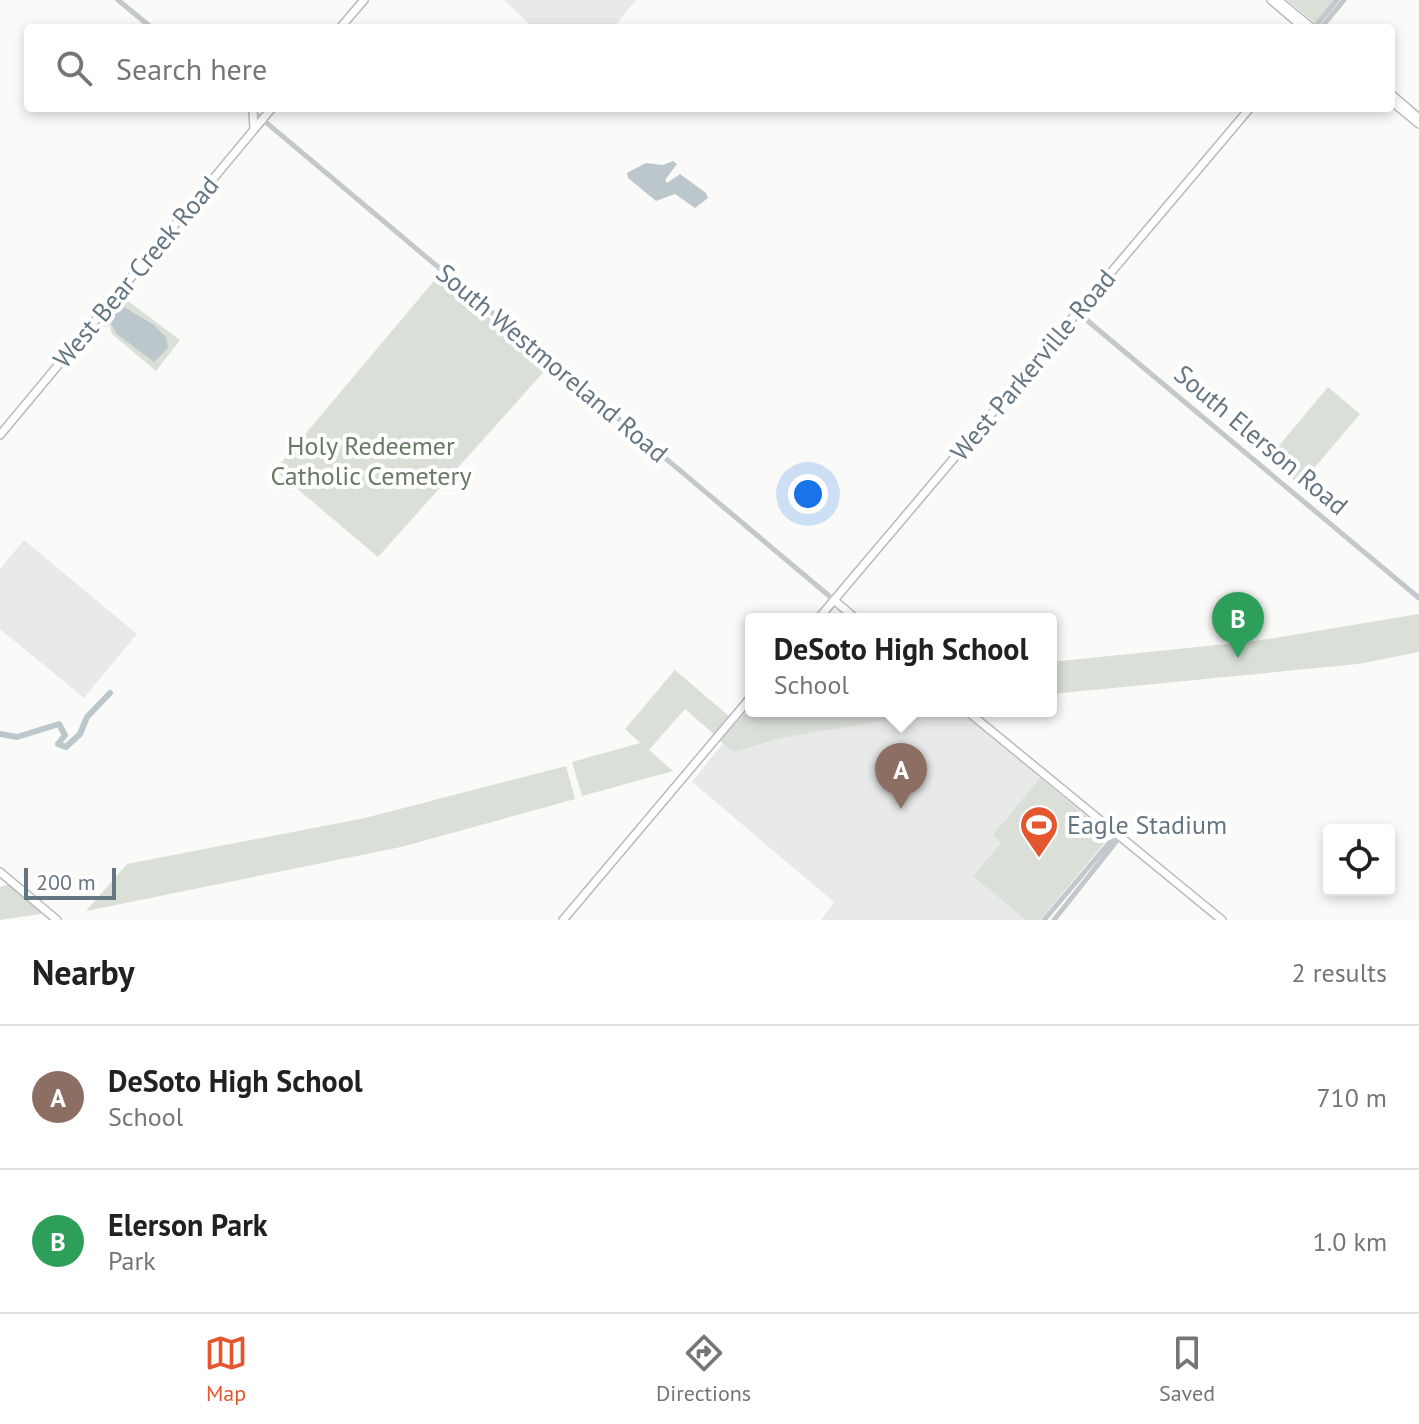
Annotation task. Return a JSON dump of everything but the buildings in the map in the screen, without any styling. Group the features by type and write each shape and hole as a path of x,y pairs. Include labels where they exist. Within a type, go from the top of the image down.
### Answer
{"main road":[{"path":"343,24 364,0"},
{"path":"1271,0 1299,24"},
{"path":"1278,0 1308,24"},
{"path":"1395,97 1419,118"},
{"path":"1395,104 1419,124"},
{"path":"252,112 256,121 253,131"},
{"name":"West Bear Creek Road","path":"0,435 268,112"},
{"name":"West Parkerville Road","path":"823,613 1246,112"},
{"name":"South Westmoreland Road","path":"834,600 849,613"},
{"path":"563,920 745,704"},
{"path":"974,717 1222,920"},
{"path":"0,872 57,920"}],"street":[{"path":"118,0 147,24"},
{"path":"1316,24 1337,0"},
{"path":"1324,24 1344,0"},
{"name":"South Westmoreland Road","path":"253,112 834,600"},
{"name":"South Elerson Road","path":"1077,312 1419,598"},
{"path":"1044,920 1109,843 1120,838"},
{"path":"1054,920 1120,838"}],"shaded area":[{"path":"504,0 636,0 616,24 529,24"},
{"path":"673,161 677,164 665,180 667,183 680,174 706,193 708,198 695,208 675,194 656,201 628,178 627,173 646,163 663,165"},
{"path":"117,303 154,325 166,337 168,348 154,362 117,334 110,322 118,311"},
{"path":"24,540 137,634 84,698 0,629 0,569"},
{"path":"908,717 967,717 1110,836 1040,920 821,920 834,902 692,782 723,743 735,752 782,738"}],"green space":[{"path":"1287,0 1336,0 1316,24"},
{"name":"Holy Redeemer Catholic Cemetery","path":"439,275 548,367 378,557 275,470"},
{"path":"124,298 180,340 156,371 112,334 110,326 102,327"},
{"path":"1328,387 1360,414 1300,485 1268,459"},
{"path":"1419,614 1419,652 1358,664 1057,693 1057,661 1256,641"},
{"path":"675,670 730,717 715,735 685,709 649,750 673,771 582,796 572,762 640,743 625,729"},
{"path":"745,713 745,717 908,717 782,738 734,752 720,741"},
{"path":"566,766 575,799 401,847 86,911 127,864 365,818"},
{"name":"Eagle Stadium","path":"1040,778 1110,836 1040,920 1026,920 973,876 1001,843 993,835"},
{"path":"12,884 47,913 0,920 0,887"}],"waterway":[{"path":"0,734 17,737 59,724 65,735 58,744 66,747 80,734 87,717 110,693"}],"place":[{"name":"Elerson Park","path":"1238,658"},
{"name":"DeSoto High School","path":"901,809"},
{"name":"Eagle Stadium","path":"1039,859"}]}
